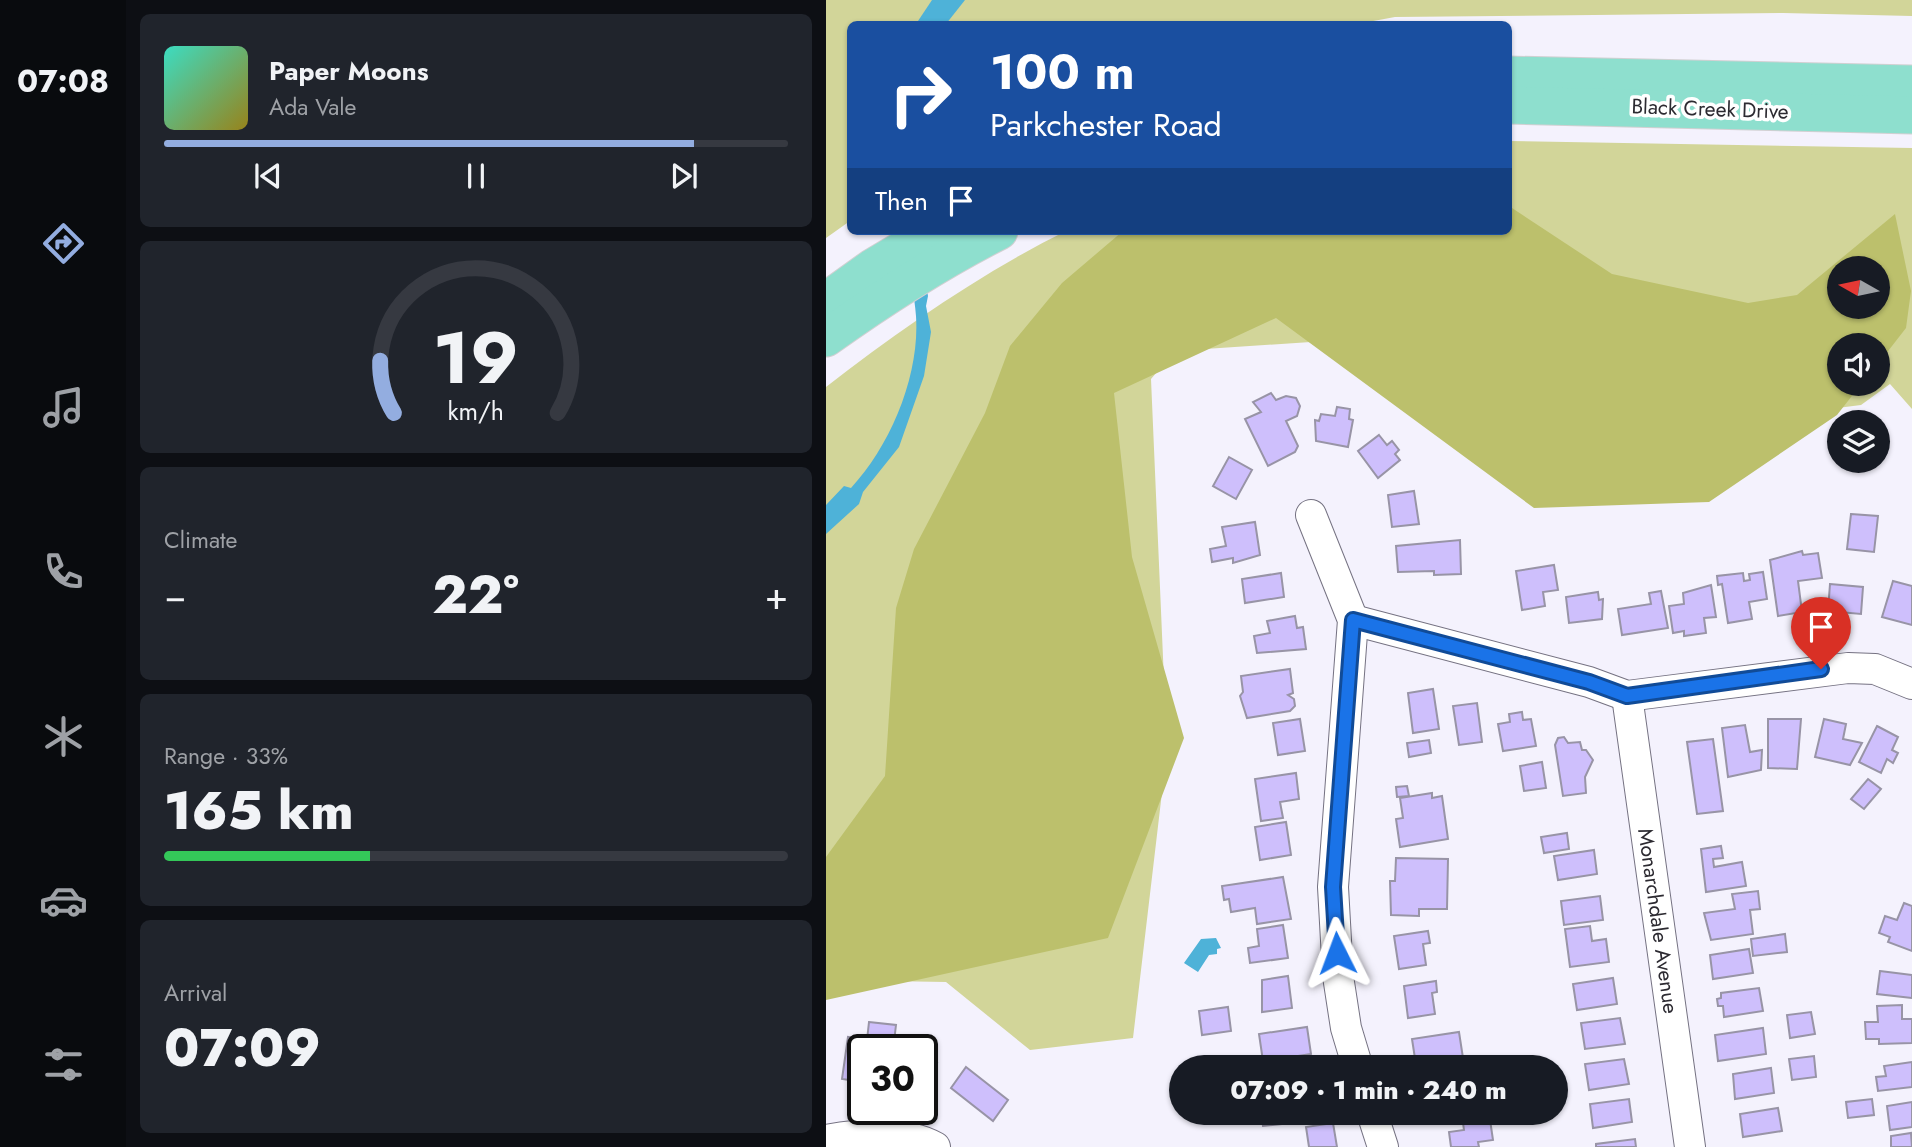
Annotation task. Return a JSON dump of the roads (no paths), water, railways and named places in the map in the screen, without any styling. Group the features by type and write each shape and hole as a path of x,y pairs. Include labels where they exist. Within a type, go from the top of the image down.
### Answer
{"main road":[{"name":"Black Creek Drive","path":"1512,75 1912,84"},
{"name":"Black Creek Drive","path":"1512,105 1912,115"},
{"path":"826,301 876,284 942,243 980,235"},
{"path":"826,338 876,284"}],"street":[{"path":"1311,515 1353,620 1333,887 1338,976 1346,1028 1354,1055"},
{"path":"1353,620 1589,682 1627,696 1848,668 1875,669 1912,684"},
{"name":"Monarchdale Avenue","path":"1627,696 1690,1147"},
{"path":"1376,1125 1383,1147"},
{"path":"826,1140 850,1135 901,1138 934,1147"}],"water":[{"path":"932,0 965,0 948,21 918,21"},
{"path":"903,235 918,235 928,296 926,306 931,332 924,376 899,447 863,492 859,504 826,534 826,505 844,486 851,488 865,471 879,451 900,408 908,385 916,339 914,295"},
{"path":"1216,938 1221,948 1217,949 1217,954 1209,955 1198,972 1184,963 1201,939"}]}
